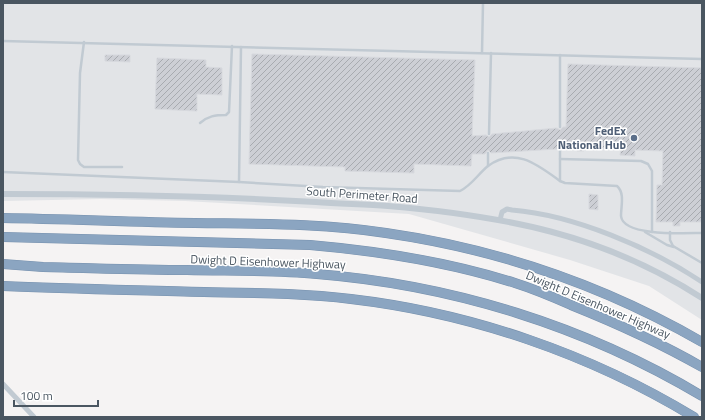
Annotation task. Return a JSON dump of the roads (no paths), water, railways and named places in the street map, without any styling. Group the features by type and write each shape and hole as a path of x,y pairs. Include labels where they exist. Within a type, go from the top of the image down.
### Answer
{"highway":[{"path":"3,218 286,224 359,230 412,237 490,254 562,277 626,303 702,342"},
{"path":"3,234 44,238"},
{"name":"Dwight D Eisenhower Highway","path":"3,237 310,245 407,257 449,266 521,285 615,323 702,367"},
{"name":"Dwight D Eisenhower Highway","path":"3,264 44,267 303,273 376,280 419,288 486,304 557,326 631,358 702,396"},
{"path":"3,268 44,267"},
{"path":"3,286 306,295 353,299 430,312 495,329 572,356 636,385 694,417"}],"street":[{"name":"South Perimeter Road","path":"3,194 134,194 242,198 387,206 450,212 500,220 552,231 597,245 642,264 702,298"},
{"path":"500,220 502,212 507,209 552,217 580,224 634,245 702,282"},
{"path":"3,384 34,417"}],"lane":[{"path":"482,53 483,3"},
{"path":"3,41 241,46 265,49 349,49 702,60"},
{"path":"84,42 80,73 78,160 84,167 122,167"},
{"path":"200,123 207,117 226,115 229,112 232,46"},
{"path":"239,182 241,46"},
{"path":"489,134 491,54"},
{"path":"560,55 560,128"},
{"path":"560,149 560,181"},
{"path":"488,153 488,166"},
{"path":"3,172 239,182 323,188 460,192 488,166 503,158 520,158 536,164 565,183 617,186 622,192 622,220 625,223 702,263"},
{"path":"560,159 641,161 648,164 652,171 652,232"},
{"path":"642,231 702,233"},
{"path":"670,232 671,243 675,248"}],"place":[{"name":"FedEx National Hub","path":"634,138"}]}
